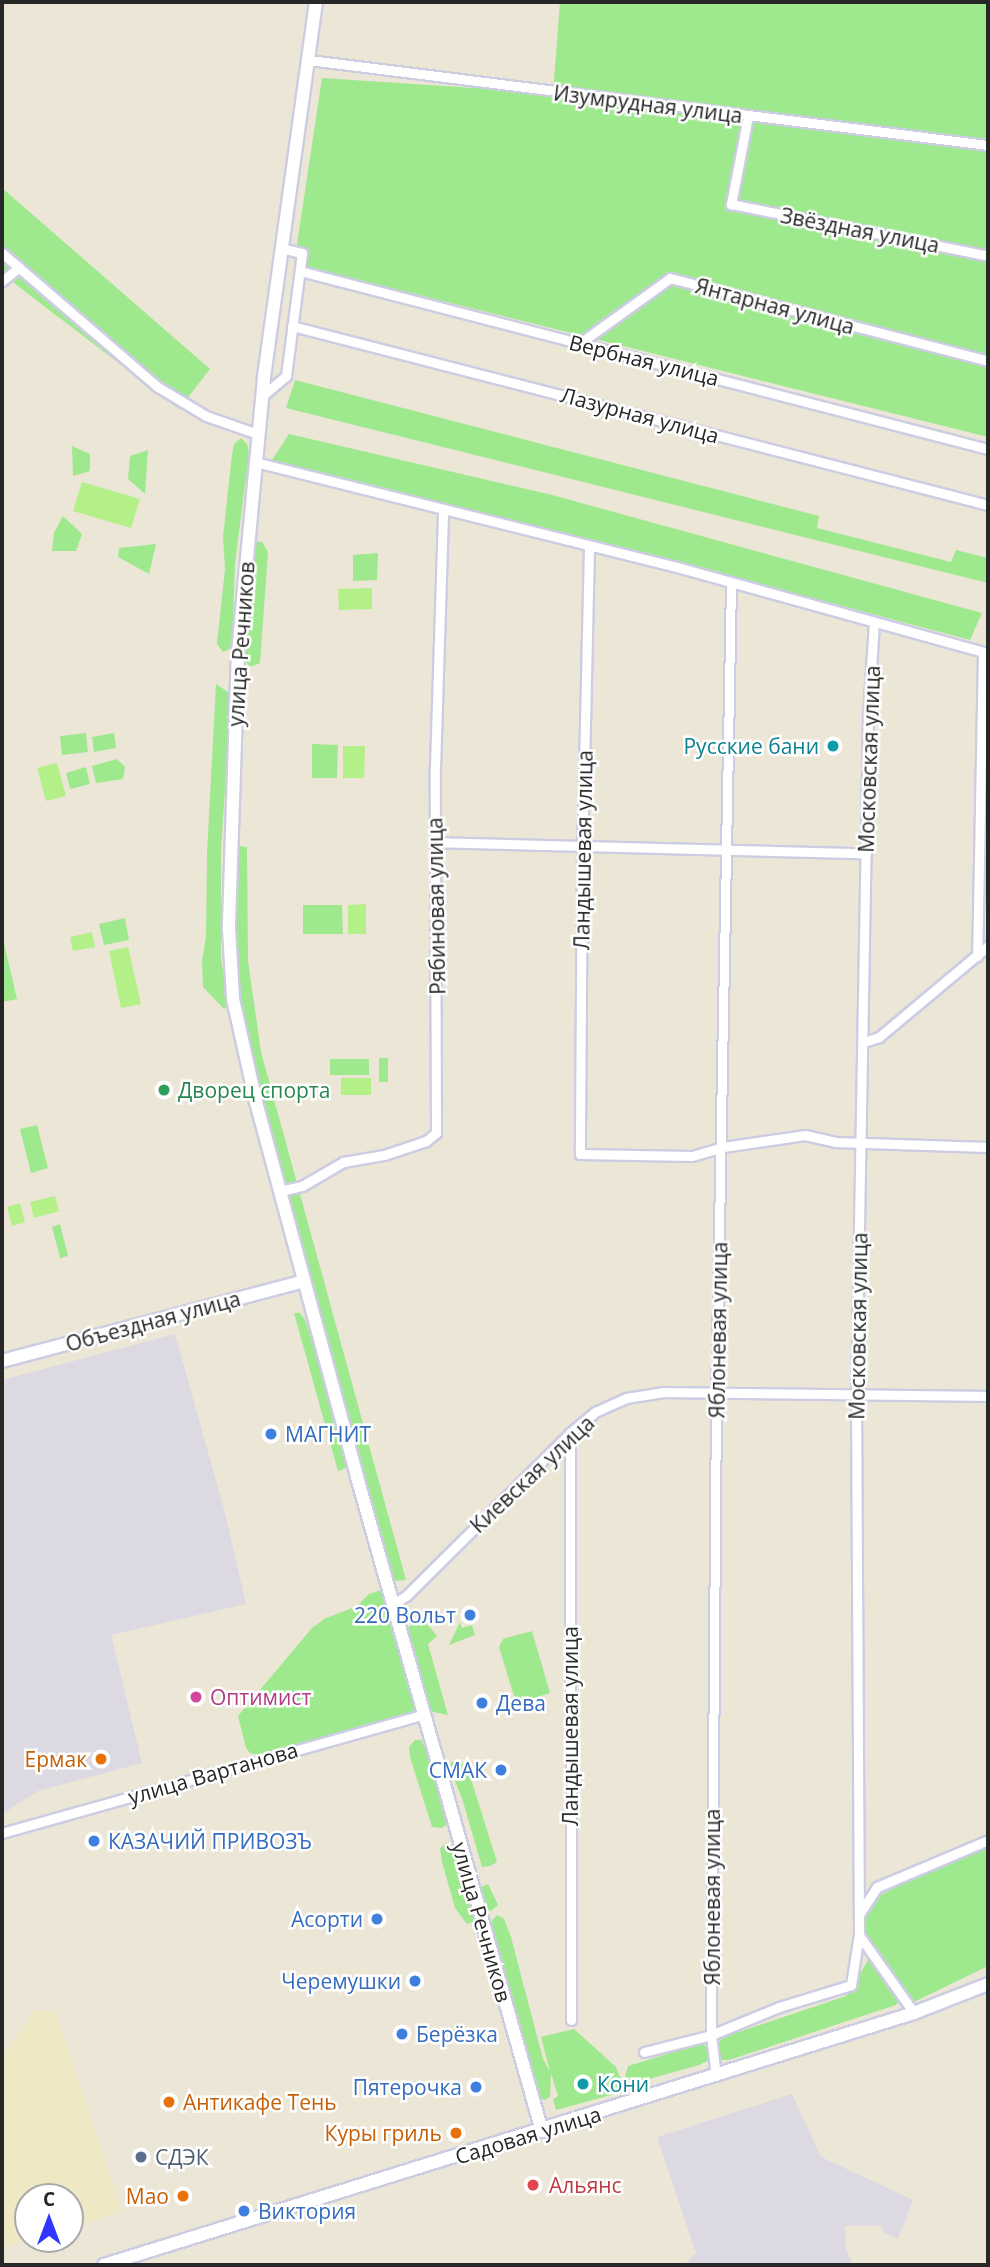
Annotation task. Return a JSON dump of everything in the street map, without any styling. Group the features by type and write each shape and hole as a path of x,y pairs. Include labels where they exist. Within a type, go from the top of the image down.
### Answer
{"street":[{"name":"улица Речников","path":"316,2 262,396 238,651 230,972 238,1026 304,1282 542,2131"},
{"name":"Изумрудная улица","path":"309,60 988,145"},
{"name":"Звёздная улица","path":"748,116 731,204 988,256"},
{"path":"262,396 286,376 300,271 302,253 281,248"},
{"path":"2,253 158,387 206,416 258,435"},
{"path":"2,281 19,267"},
{"name":"Вербная улица","path":"300,271 988,449"},
{"name":"Янтарная улица","path":"580,343 670,278 988,361"},
{"name":"Лазурная улица","path":"292,326 988,505"},
{"path":"255,462 677,567 984,652 977,956"},
{"name":"Рябиновая улица","path":"280,1191 302,1186 342,1162 384,1154 426,1141 436,1133 435,842 443,510"},
{"name":"Ландышевая улица","path":"589,547 582,846 580,1154 692,1156 723,1147"},
{"name":"Яблоневая улица","path":"716,2076 711,2035 716,1393 723,1147 725,850 731,584"},
{"name":"Московская улица","path":"859,1935 856,1395 868,715 874,622"},
{"path":"435,842 866,853"},
{"path":"864,1041 879,1037 988,946"},
{"path":"723,1147 805,1136 862,1142 988,1147"},
{"name":"Объездная улица","path":"2,1361 304,1282"},
{"name":"Киевская улица","path":"393,1604 421,1581 570,1433 595,1412 626,1398 664,1392 988,1396"},
{"name":"Ландышевая улица","path":"570,1433 571,2020"},
{"name":"улица Вартанова","path":"2,1833 424,1714"},
{"path":"644,2052 711,2035 779,2007 851,1985 860,1910 877,1887 988,1840"},
{"path":"859,1935 915,2014"},
{"name":"Садовая улица","path":"104,2265 915,2014 988,1984"}],"shaded area":[{"path":"175,1334 225,1513 246,1604 111,1635 142,1763 38,1791 2,1814 2,1380"},
{"path":"34,2010 55,2011 122,2212 84,2223 84,2183 14,2183 14,2244 2,2248 2,2058"},
{"path":"792,2094 821,2157 913,2200 898,2239 883,2232 881,2226 845,2226 846,2249 853,2265 684,2265 696,2253 657,2137"}],"green space":[{"path":"560,2 988,2 988,437 294,264 322,78 553,93"},
{"path":"2,188 210,369 179,409 2,274"},
{"path":"295,380 819,516 817,528 951,562 956,550 988,558 988,583 286,408"},
{"path":"289,434 552,495 982,613 970,640 771,587 615,552 272,460"},
{"path":"241,438 247,444 249,453 235,564 232,648 223,652 217,644 225,569 223,537 232,454 234,444"},
{"path":"72,446 90,454 90,471 73,476"},
{"path":"148,450 145,494 128,479 130,456"},
{"path":"82,482 140,499 131,528 73,511"},
{"path":"63,516 82,534 76,551 52,551 54,533"},
{"path":"262,542 268,552 260,663 250,667 244,660 251,543"},
{"path":"156,544 149,574 118,557 119,548"},
{"path":"378,553 377,580 353,581 353,555"},
{"path":"372,588 372,609 339,610 338,589"},
{"path":"216,684 231,694 221,851 221,959 229,1005 224,1009 203,987 202,961 206,937 207,853"},
{"path":"86,733 88,752 62,755 60,736"},
{"path":"114,733 116,748 94,752 92,737"},
{"path":"312,744 338,745 337,778 312,778"},
{"path":"343,746 365,746 364,778 343,778"},
{"path":"117,759 125,767 123,779 96,783 92,766"},
{"path":"57,763 66,796 46,801 37,768"},
{"path":"86,767 90,784 70,789 66,773"},
{"path":"247,847 248,961 261,1052 406,1580 394,1581 363,1475 306,1259 269,1137 239,1007 233,930 234,848"},
{"path":"366,904 366,934 348,934 348,905"},
{"path":"303,905 342,905 343,934 303,934"},
{"path":"125,918 129,940 104,945 99,924"},
{"path":"92,932 95,947 73,951 70,937"},
{"path":"2,935 17,999 2,1002"},
{"path":"128,947 141,1004 121,1008 109,951"},
{"path":"379,1058 388,1058 388,1082 379,1082"},
{"path":"330,1059 369,1059 369,1075 330,1075"},
{"path":"341,1078 371,1078 371,1095 341,1095"},
{"path":"37,1125 48,1168 31,1173 20,1129"},
{"path":"55,1196 59,1211 34,1218 30,1202"},
{"path":"20,1203 25,1222 12,1226 7,1207"},
{"path":"60,1224 68,1256 60,1258 52,1227"},
{"path":"294,1313 300,1313 305,1320 316,1350 349,1463 338,1471"},
{"path":"385,1589 418,1710 257,1755 250,1753 246,1748 238,1716 312,1628 324,1619 357,1606 369,1594"},
{"path":"425,1621 437,1636 428,1644 448,1715 429,1711 408,1636 408,1627"},
{"path":"460,1622 462,1628 472,1625 475,1635 449,1645"},
{"path":"532,1631 550,1693 521,1702 514,1696 499,1647 503,1639"},
{"path":"415,1740 421,1740 429,1755 446,1812 448,1824 442,1828 432,1827 410,1757 409,1747"},
{"path":"458,1760 466,1766 471,1779 497,1862 490,1866 482,1867 462,1798 449,1767 451,1762"},
{"path":"445,1843 455,1847 471,1898 475,1921 467,1924 455,1908 442,1862 440,1849"},
{"path":"988,1847 988,1966 914,2002 863,1930 867,1910 877,1897 922,1873"},
{"path":"488,1884 498,1905 491,1911 482,1909 478,1888"},
{"path":"497,1915 504,1919 511,1937 543,2059 550,2072 541,2037 574,2029 616,2067 626,2091 556,2110 553,2099 558,2096 551,2073 550,2097 544,2100 538,2096 491,1932 491,1922"},
{"path":"869,1959 901,1997 896,2005 729,2060 717,2060 717,2043 724,2037 846,1996"},
{"path":"703,2043 709,2051 709,2060 699,2065 635,2083 625,2077 628,2066"}],"place":[{"name":"Русские бани","path":"833,746"},
{"name":"Дворец спорта","path":"164,1090"},
{"name":"МАГНИТ","path":"271,1434"},
{"name":"220 Вольт","path":"470,1615"},
{"name":"Оптимист","path":"196,1697"},
{"name":"Дева","path":"482,1703"},
{"name":"Ермак","path":"101,1759"},
{"name":"СМАК","path":"501,1770"},
{"name":"КАЗАЧИЙ ПРИВОЗЪ","path":"94,1841"},
{"name":"Асорти","path":"377,1919"},
{"name":"Черемушки","path":"415,1981"},
{"name":"Берёзка","path":"402,2034"},
{"name":"Кони","path":"583,2084"},
{"name":"Пятерочка","path":"476,2087"},
{"name":"Антикафе Тень","path":"169,2102"},
{"name":"Куры гриль","path":"456,2133"},
{"name":"СДЭК","path":"141,2157"},
{"name":"Альянс","path":"533,2185"},
{"name":"Mao","path":"183,2196"},
{"name":"Виктория","path":"244,2211"}]}
